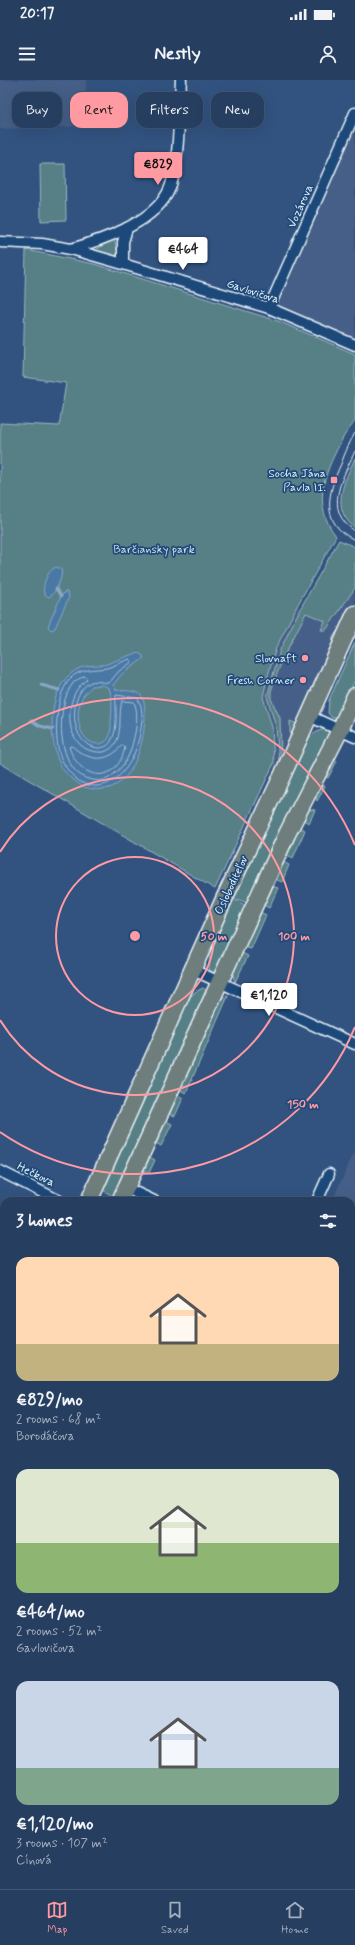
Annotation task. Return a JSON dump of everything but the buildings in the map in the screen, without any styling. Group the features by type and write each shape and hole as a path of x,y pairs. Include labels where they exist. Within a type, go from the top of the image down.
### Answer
{"main road":[{"name":"Osloboditeľov","path":"92,1197 355,614"},
{"path":"123,1194 287,834 340,730 355,696"}],"street":[{"path":"71,249 92,243 127,228 161,203 169,189 176,160 181,80"},
{"name":"Vozárova","path":"269,308 355,113"},
{"path":"123,264 123,242 127,228"},
{"name":"Gavlovičova","path":"0,242 42,244 71,249 123,264 269,308 355,345"},
{"path":"309,716 355,737"},
{"path":"193,970 355,1044"},
{"name":"Hečkova","path":"0,1171 52,1197"},
{"path":"319,1197 329,1174"},
{"path":"123,1194 136,1197"}],"shaded area":[{"path":"0,80 86,80 86,92 70,92 70,127 62,127 62,92 12,92 12,128 29,128 0,129"},
{"path":"355,113 355,345 269,308"},
{"path":"355,585 355,614 283,774 272,768 274,763 274,744 272,727 263,697 276,648 297,606 307,612"},
{"path":"355,1151 355,1197 334,1197"}],"green space":[{"path":"40,164 65,164 66,220 41,221"},
{"path":"114,239 119,257 95,250"},
{"name":"Barčiansky park","path":"26,250 94,264 278,321 355,354 355,421 337,449 327,474 322,498 328,523 336,536 297,606 276,648 263,697 272,727 274,763 215,889 0,763 0,423 59,426 66,383 23,377"},
{"path":"355,458 355,528 347,520 341,503 344,485"},
{"path":"339,540 355,547 355,588 326,630 321,630 325,621 306,613 282,660 271,691 271,699 280,718 281,763 240,849 279,761 276,727 267,697 280,650 300,609"},
{"path":"343,623 291,738 290,721 297,724 332,646 333,637"},
{"path":"355,642 355,680 340,714 337,718 332,718 328,713 329,700"},
{"path":"325,729 329,731 329,734 248,903 234,898 303,745 312,735"},
{"path":"332,759 337,761 328,778 324,776"},
{"path":"320,783 325,786 317,801 315,796"},
{"path":"308,809 315,810 309,823 301,819"},
{"path":"297,826 305,830 293,858 285,854"},
{"path":"281,861 289,865 282,882 275,879"},
{"path":"272,886 278,888 269,908 262,904"},
{"path":"233,899 247,906 217,972 214,973 209,969 210,953"},
{"path":"260,912 266,915 251,949 244,947"},
{"path":"240,952 248,956 235,982 232,972"},
{"path":"203,988 207,991 114,1197 101,1189 188,999 195,992"},
{"path":"228,996 186,1093 178,1089 221,998"},
{"path":"176,1094 183,1098 175,1116 167,1113"},
{"path":"164,1120 172,1124 161,1146 154,1142"},
{"path":"148,1156 155,1160 149,1173 143,1170"}],"water":[{"path":"56,567 61,569 62,572 56,589 49,597 44,594 45,583 50,572"},
{"path":"67,592 69,597 55,628 51,630 48,627 49,624 61,596"},
{"path":"139,653 143,656 143,659 122,674 113,685 116,690 132,691 142,696 145,717 142,741 138,754 126,777 117,784 106,789 84,787 67,774 58,760 52,722 56,696 62,684 69,675 80,668 107,664","holes":["102,685 109,688 112,704 110,735 103,743 92,743 86,739 79,725 78,717 81,701 92,686"]}],"waterway":[{"path":"56,589 61,596"},
{"path":"41,685 59,690"},
{"path":"31,720 40,726 53,729"}],"tram line":[{"path":"355,433 336,475 330,496 331,516 336,525 344,533 355,540"},
{"path":"355,451 341,483 337,504 339,513 345,523 355,531"}],"place":[{"name":"Socha Jána Pavla II.","path":"334,480"},
{"name":"Slovnaft","path":"305,658"},
{"name":"Fresh Corner","path":"303,680"}]}
